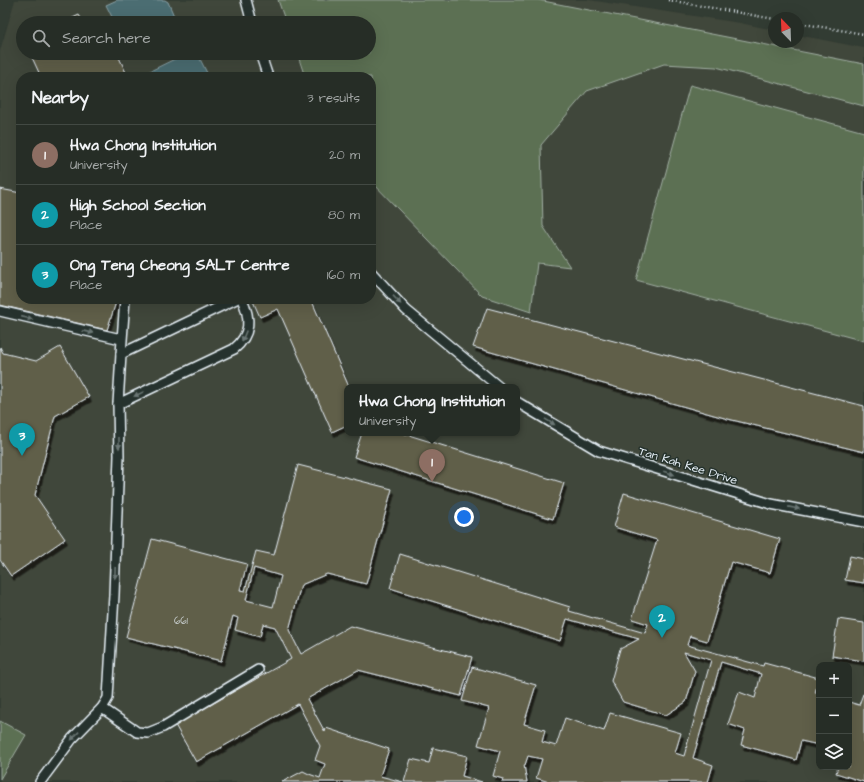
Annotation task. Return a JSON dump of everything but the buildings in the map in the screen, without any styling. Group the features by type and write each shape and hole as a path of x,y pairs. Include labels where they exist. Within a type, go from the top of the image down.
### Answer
{"lane":[{"path":"246,0 250,16"},
{"path":"262,60 266,72"},
{"path":"376,277 406,310 495,384"},
{"path":"40,782 72,739 102,708 108,698 114,595 119,456 118,404 121,339 124,304"},
{"path":"121,354 226,304"},
{"path":"118,404 234,349 242,343 246,335 248,319 244,304"},
{"path":"0,312 121,339"},
{"name":"Tan Kah Kee Drive","path":"520,404 599,451 771,504 864,522"},
{"path":"102,708 137,732 148,733 163,727 258,670"}],"path":[{"path":"668,0 768,18"},
{"path":"804,24 864,34"}],"shaded area":[{"path":"15,0 589,0 740,23 768,29 768,48 804,48 804,36 864,48 864,782 0,782 0,51"}],"green space":[{"path":"278,0 538,0 768,45 768,48 782,48 864,64 864,106 716,67 664,64 587,91 541,145 543,226 570,267 537,263 531,312 482,296 376,186 376,72 303,72 299,60 376,60 376,16 284,16"},
{"path":"690,85 864,132 864,341 636,280"},
{"path":"0,721 26,735 0,779"}],"water":[{"path":"117,0 165,0 168,2 174,16 112,16 106,5"},
{"path":"173,60 200,60 206,72 148,72"}],"place":[{"name":"Ong Teng Cheong SALT Centre","path":"22,456"},
{"name":"Hwa Chong Institution","path":"432,482"},
{"name":"High School Section","path":"662,638"}]}
